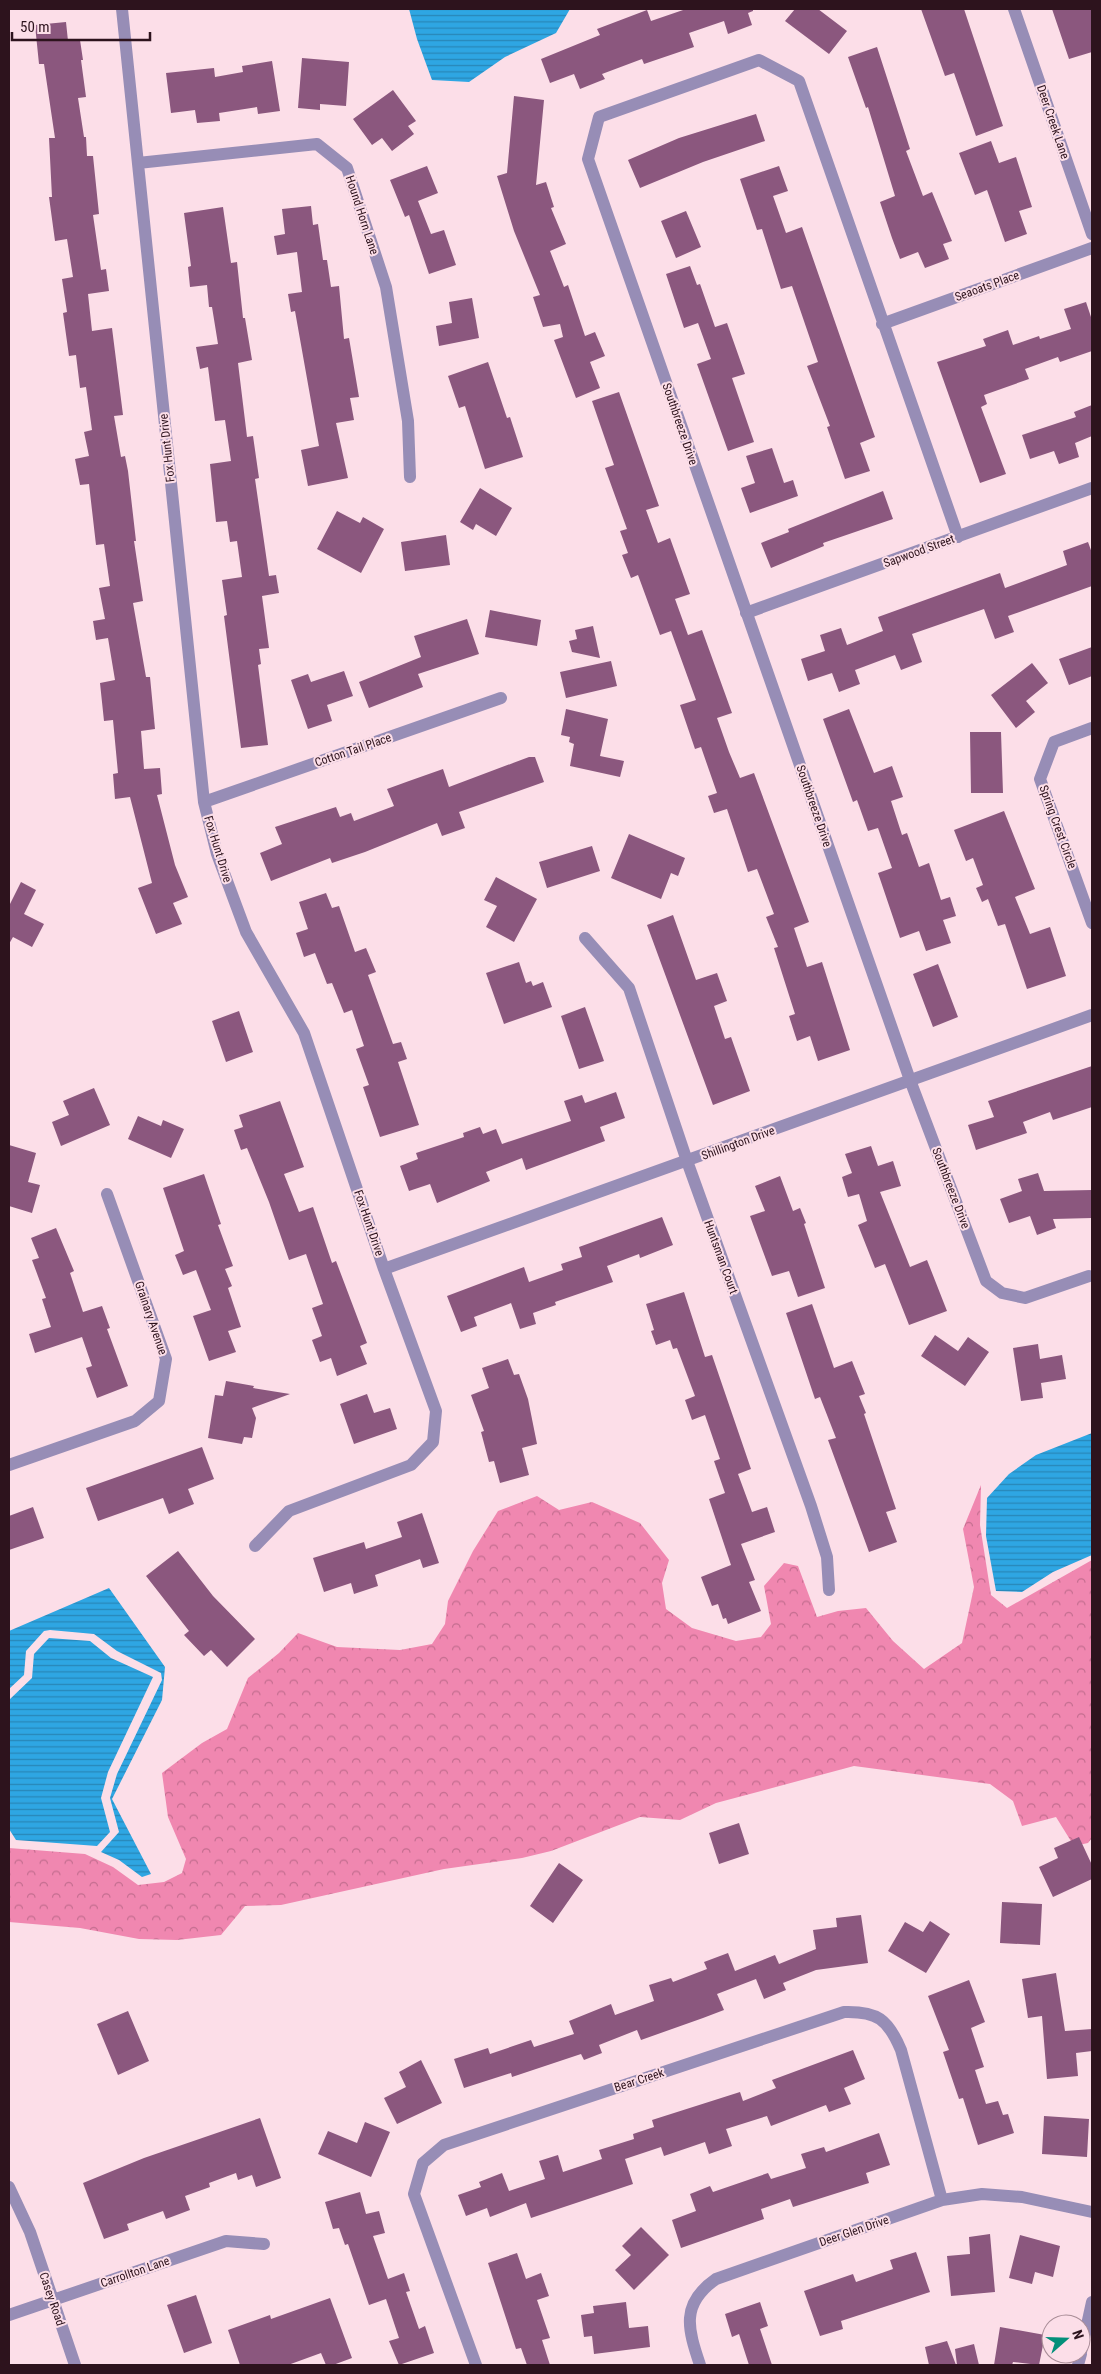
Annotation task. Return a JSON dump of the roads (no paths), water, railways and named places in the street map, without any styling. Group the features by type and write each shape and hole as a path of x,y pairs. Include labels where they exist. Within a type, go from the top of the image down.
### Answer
{"street":[{"name":"Fox Hunt Drive","path":"122,9 204,802 217,854 246,932 304,1033 384,1268 436,1412 433,1442 411,1465 288,1512 255,1546"},
{"name":"Deer Creek Lane","path":"1014,9 1092,234"},
{"name":"Southbreeze Drive","path":"958,537 882,324 799,81 759,60 600,117 588,159 910,1080 986,1281 1002,1293 1025,1298 1090,1276"},
{"name":"Hound Horn Lane","path":"138,163 317,144 347,168 386,287 408,421 410,477"},
{"name":"Seaoats Place","path":"882,324 1092,248"},
{"name":"Sapwood Street","path":"746,613 1092,488"},
{"name":"Cotton Tail Place","path":"204,802 501,698"},
{"name":"Spring Crest Circle","path":"1092,728 1054,742 1040,779 1092,923"},
{"name":"Huntsman Court","path":"585,938 629,988 687,1161 811,1506 827,1557 829,1590"},
{"name":"Shillington Drive","path":"384,1268 1092,1015"},
{"name":"Grainary Avenue","path":"9,1465 135,1421 159,1401 166,1360 107,1194"},
{"name":"Bear Creek","path":"476,2365 414,2194 423,2163 444,2145 844,2012 864,2011 883,2021 894,2032 901,2050 942,2200"},
{"name":"Casey Road","path":"9,2187 30,2232 75,2365"},
{"name":"Deer Glen Drive","path":"700,2365 692,2342 688,2319 694,2302 702,2288 716,2279 942,2200 982,2194 1022,2197 1092,2212"},
{"name":"Carrollton Lane","path":"9,2315 226,2241 264,2244"}],"water":[{"path":"409,9 570,9 556,33 505,57 469,82 432,80 417,39"},
{"path":"1092,1433 1092,1555 1053,1572 1022,1592 996,1591 986,1536 987,1498 1009,1474 1036,1455"},
{"path":"109,1588 165,1667 162,1700 112,1799 151,1874 142,1877 119,1860 101,1852 119,1832 110,1798 117,1774 162,1680 161,1673 117,1651 94,1634 50,1630 44,1631 26,1651 24,1675 9,1689 9,1631"},
{"path":"49,1638 90,1641 111,1658 153,1677 108,1772 101,1798 110,1832 97,1846 16,1840 9,1829 9,1700 32,1678 34,1654"}]}
